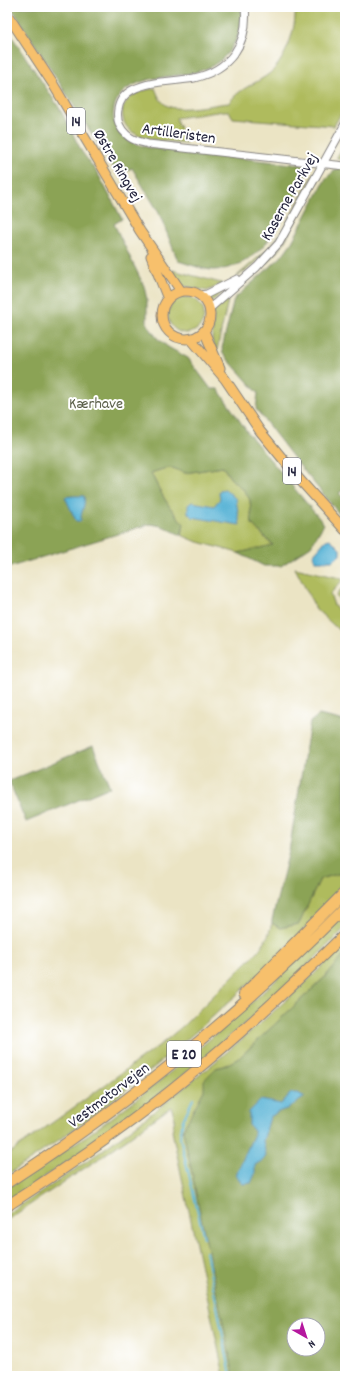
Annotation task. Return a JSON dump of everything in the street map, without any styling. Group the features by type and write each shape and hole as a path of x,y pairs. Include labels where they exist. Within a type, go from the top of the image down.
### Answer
{"highway":[{"name":"E 20","path":"123,1104 153,1074 251,988 345,892"},
{"name":"Vestmotorvejen","path":"7,1183 51,1155 123,1104 224,1022 294,958 345,907"},
{"name":"E 20","path":"7,1206 119,1130 188,1077 299,979 345,934"}],"main road":[{"name":"Østre Ringvej","path":"7,14 53,84 140,231 181,291"},
{"name":"Østre Ringvej","path":"140,231 168,299"},
{"path":"181,291 189,291 200,295 206,301 210,309 210,321 204,331 191,339 178,338 170,333 164,326 162,318 163,309 168,299 181,291"},
{"name":"14","path":"204,331 225,379"},
{"name":"14","path":"191,339 225,379 260,431 300,480 345,530"}],"street":[{"name":"Artilleristen","path":"245,7 247,22 243,39 234,54 222,66 201,76 146,84 130,91 123,98 118,107 117,118 120,127 134,140 148,144 345,166"},
{"name":"Kaserne Parkvej","path":"200,295 207,294 257,267 279,243 345,124"},
{"name":"Kaserne Parkvej","path":"210,309 246,274"}],"green space":[{"path":"11,7 241,7 242,21 239,34 225,56 213,65 200,71 144,81 130,87 124,91 116,102 113,114 116,127 123,136 134,143 150,148 310,166 285,216 263,247 249,259 233,267 210,270 178,261 159,213 132,168 118,175"},
{"path":"295,7 345,7 345,107 334,126 233,118 229,111 224,111 176,118 186,143 159,141 146,138 132,132 127,127 123,118 124,105 132,97 149,89 155,88 162,101 171,107 187,108 229,103 237,94 266,76 279,63 292,35"},
{"name":"Kærhave","path":"7,29 60,109 82,152 98,174 122,219 114,224 144,286 147,300 147,324 157,338 168,347 188,358 211,389 218,389 248,433 324,524 311,546 281,566 264,566 238,553 273,545 252,524 250,500 244,490 231,479 223,467 185,473 173,468 163,469 151,473 165,500 184,524 181,535 162,526 150,524 7,568"},
{"path":"345,143 345,160 338,159 337,157"},
{"path":"338,168 345,168 345,489 339,493 345,500 345,521 256,409 258,393 223,354 222,348 234,299 281,257 292,242 326,178"},
{"path":"314,173 315,173 291,217 285,226"},
{"path":"321,176 282,246 264,266 231,293 263,265 281,246"},
{"path":"271,246 250,267 236,277"},
{"path":"172,270 222,284 207,291 184,286 181,285"},
{"path":"224,288 225,290 211,302 208,296"},
{"path":"229,296 216,351 212,340 214,310"},
{"path":"190,297 199,302 203,308 203,322 199,328 190,333 182,333 173,328 169,322 168,311 173,302 179,298"},
{"path":"223,467 231,479 244,490 250,500 252,524 273,546 238,553 195,541 181,535 184,524 165,500 151,473 163,469 173,468 185,473"},
{"path":"295,568 340,578 343,580 330,594 334,605 344,617 345,636 316,609"},
{"path":"345,588 345,606 336,596 341,589"},
{"path":"319,715 345,721 345,872 320,879 299,924 280,928 272,923 272,920 289,851 310,722"},
{"path":"93,746 110,787 26,822 9,781"},
{"path":"345,872 345,884 340,891 268,966 214,1015 129,1088 69,1133 7,1175 7,1155 165,1041 184,1025 260,949 268,936 272,923 280,928 299,924 320,879"},
{"path":"345,913 345,928 291,981 235,1032 104,1137 7,1201 7,1188 98,1128 172,1071 261,994"},
{"path":"345,943 345,953 325,977 239,1058 224,1066 216,1068 183,1130 234,1376 224,1376 172,1131 175,1118 171,1107 103,1156 7,1220 7,1214 39,1194 101,1151 190,1083 285,1001"},
{"path":"345,953 345,1376 234,1376 183,1130 204,1090 204,1080 216,1068 224,1066 239,1058 325,977"}],"water":[{"path":"225,489 236,499 240,525 192,517 188,513 188,505 192,502 214,506 220,499 220,490"},
{"path":"84,496 81,521 76,521 65,497"},
{"path":"330,539 340,549 340,555 332,561 315,561 313,555 326,540"},
{"path":"291,1093 298,1093 305,1097 289,1108 270,1117 263,1141 266,1156 255,1165 255,1174 251,1183 242,1184 236,1175 254,1134 254,1131 249,1125 249,1112 261,1100 281,1104"}],"waterway":[{"path":"193,1099 183,1120 180,1137 204,1238"},
{"path":"206,1252 231,1376"}]}
